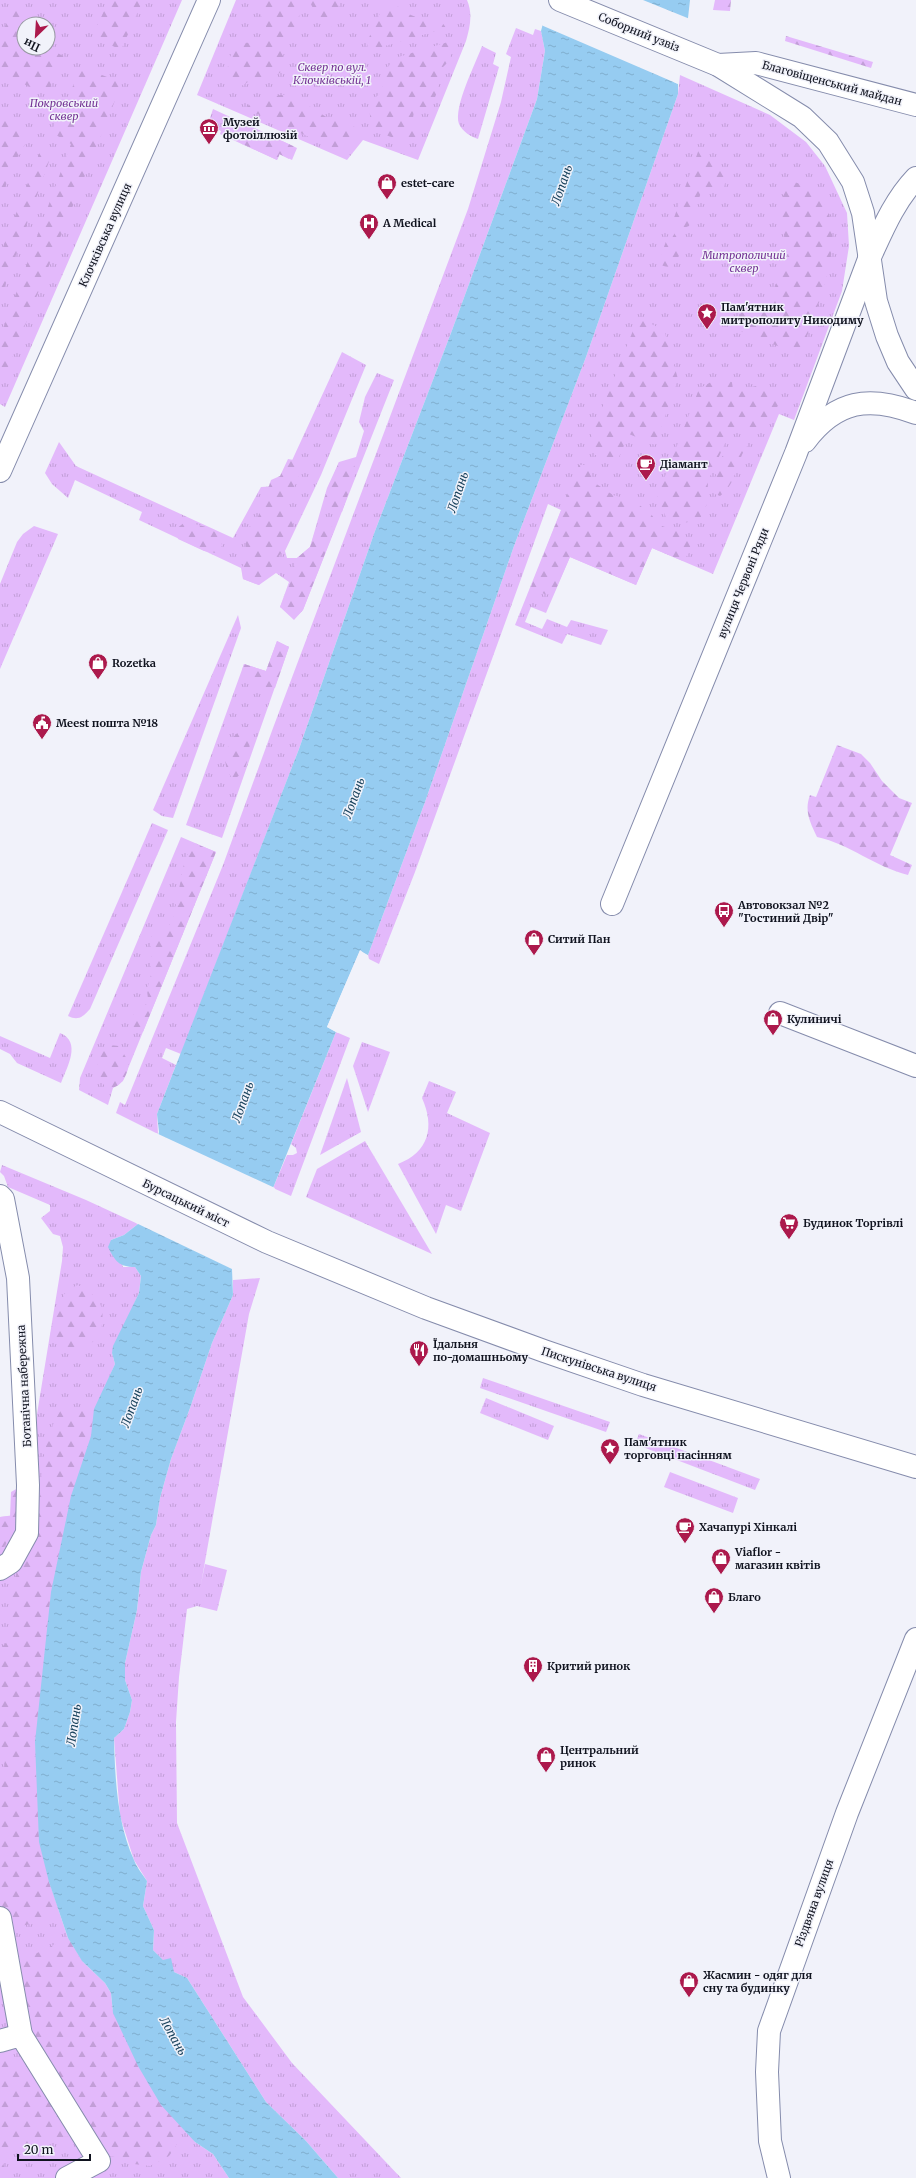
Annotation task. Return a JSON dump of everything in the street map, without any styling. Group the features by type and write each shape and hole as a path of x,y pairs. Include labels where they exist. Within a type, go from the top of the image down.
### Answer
{"street":[{"name":"Клочківська вулиця","path":"0,471 209,0"},
{"name":"Соборний узвіз","path":"560,0 718,65"},
{"name":"Благовіщенський майдан","path":"718,65 756,63 916,105"},
{"path":"718,65 802,117 828,142 853,182 863,213 876,301 887,336 898,362 916,389"},
{"name":"вулиця Червоні Ряди","path":"612,904 796,453 869,259 888,218 906,188 916,178"},
{"path":"796,453 811,433 839,409 854,404 884,403 916,413"},
{"path":"780,1012 916,1066"},
{"name":"Бурсацький міст","path":"0,1112 267,1242"},
{"name":"Ботанічна набережна","path":"0,1196 3,1199 18,1278 28,1485 27,1533 11,1562 0,1569"},
{"name":"Пискунівська вулиця","path":"267,1242 426,1308 544,1351 643,1385 761,1419 916,1468"},
{"name":"Різдвяна вулиця","path":"779,2178 770,2141 767,2072 769,2031 847,1813 916,1639"},
{"path":"0,1918 21,2035 99,2169 67,2178"},
{"path":"0,2041 21,2035"}],"green space":[{"name":"Покровський сквер","path":"0,0 182,0 5,407 0,404"},
{"path":"17,0 26,16 16,16 16,56 56,56 56,52 65,57 47,94 0,74 0,38"},
{"path":"109,0 143,0 121,50 98,39 98,24"},
{"name":"Сквер по вул. Клочківській, 1","path":"236,0 467,0 470,10 470,26 466,41 418,160 363,140 347,160 197,95"},
{"path":"259,0 294,0 300,8 298,30 285,44 283,52 284,62 280,73 265,78 254,78 240,87 232,85 227,80 227,76 228,64 234,48 242,43 256,42 265,36 266,26 261,20"},
{"path":"309,0 341,0 331,27 326,29 320,23"},
{"path":"386,0 415,17 441,21 446,28 368,51 367,42"},
{"path":"715,0 731,0 730,11 713,10"},
{"path":"516,28 533,35 535,29 541,31 545,51 537,99 451,333 375,531 299,749 181,1054 166,1048 162,1058 176,1065 157,1114 158,1134 116,1113 120,1102 125,1105 223,865 468,209 501,102 511,57 506,54"},
{"path":"786,36 873,62 871,68 785,41"},
{"path":"448,42 452,50 450,60 440,70 438,90 428,114 414,111 413,118 419,121 419,138 413,140 401,140 371,128 369,103 383,91 381,71 388,67 395,58"},
{"path":"482,46 496,53 493,64 499,67 478,139 462,129 459,124 458,116 462,96"},
{"path":"82,67 122,83 6,373 0,369 0,337 71,144 51,132"},
{"name":"Митрополичий сквер","path":"680,75 770,115 806,142 825,166 847,213 849,246 842,291 794,420 779,414 713,574 652,548 636,585 570,557 546,613 531,607 525,622 542,629 547,619 567,627 571,620 608,630 601,645 567,634 562,644 515,625 561,510 548,504 415,872 379,964 369,959 368,955 425,802 514,546 586,357 678,94"},
{"path":"290,94 331,120 351,122 361,137 341,151 246,109 254,101 259,99"},
{"path":"213,109 297,148 292,160 280,154 277,160 220,134 221,131 208,124"},
{"path":"0,117 13,119 23,134 25,140 22,150 6,169 8,178 0,207"},
{"path":"235,119 293,146 295,151 289,159 279,154 277,160 228,137 239,137 231,124"},
{"path":"41,149 52,153 0,300 0,255"},
{"path":"699,149 724,169 726,179 724,187 713,193 702,190 689,226 678,230 671,226"},
{"path":"789,180 808,187 817,193 827,209 832,227 832,247 829,268 817,309 804,345 790,351 735,329 744,303 765,311 790,251 785,249 784,234 775,217"},
{"path":"671,228 682,246 675,264 668,267 658,263"},
{"path":"638,318 664,330 678,379 655,445 629,434 619,457 606,458 595,455 589,441"},
{"path":"342,352 366,365 321,475 285,551 287,558 297,558 310,547 327,488 339,462 356,457 364,431 359,422 365,397 377,373 394,380 303,610 294,620 280,607 289,582 276,573 259,585 243,579 241,568 139,520 142,512 75,480 68,498 52,484 45,473 59,442 76,466 233,538 261,487 277,486 289,467"},
{"path":"716,379 732,382 733,390 738,393 751,387 762,386 772,391 781,402 758,431 731,430 708,481 707,504 700,519 684,523 666,517 657,497 699,389"},
{"path":"745,441 748,445 730,485 720,496 713,493 718,462 725,453 732,453 739,443"},
{"path":"288,459 299,461 301,470 286,508 292,520 293,528 288,542 259,585 243,579 242,568 246,555 246,536 251,523 258,517 271,480 280,476"},
{"path":"339,462 354,465 356,471 342,512 335,511 330,508 324,499"},
{"path":"579,465 587,465 595,483 613,495 634,501 651,514 659,525 677,531 689,542 691,550 683,561 652,548 636,585 570,557 554,593 545,594 531,587"},
{"path":"185,522 203,526 214,531 221,540 222,546 216,553 204,551 178,539 176,529"},
{"path":"320,522 335,528 303,610 298,615 280,607 292,579 292,570 297,558 310,547 318,523"},
{"path":"34,526 58,534 0,669 0,584 17,542 23,534"},
{"path":"238,615 241,628 173,818 162,816 153,810"},
{"path":"277,641 289,647 222,838 186,825 244,664 266,671"},
{"path":"277,641 289,647 275,688 265,687 257,683 242,670 244,664 266,671"},
{"path":"246,726 249,728 250,734 248,757 243,771 239,776 233,779 228,772 225,757 234,736"},
{"path":"837,745 861,754 870,763 882,781 899,798 912,803 890,855 912,865 908,875 884,867 829,840 817,837 809,816 808,801 810,795 816,797"},
{"path":"152,823 168,830 90,1009 78,1018 68,1016"},
{"path":"181,837 216,852 123,1081 113,1088 108,1105 79,1090 80,1078"},
{"path":"194,843 216,852 143,1032 134,1029 129,1024 130,1017 146,1005 148,999 147,990 151,975 151,936 159,931 167,929 173,919 185,859"},
{"path":"336,1032 350,1038 291,1196 273,1188 287,1155 297,1153 296,1148 291,1144"},
{"path":"60,1033 67,1037 72,1049 69,1063 61,1083 17,1063 10,1054 0,1049 0,1036 50,1058"},
{"path":"362,1042 390,1052 368,1112 353,1066"},
{"path":"109,1045 119,1046 128,1063 128,1070 125,1078 116,1087 112,1088 98,1080 97,1058"},
{"path":"347,1078 361,1132 320,1155"},
{"path":"429,1081 456,1092 447,1113 490,1133 461,1211 446,1205 436,1234 398,1164 417,1153 423,1145 426,1137 428,1119 422,1098"},
{"path":"365,1141 432,1254 306,1197 317,1169"},
{"path":"2,1165 86,1200 138,1224 124,1235 111,1240 123,1267 135,1267 141,1276 139,1293 112,1353 115,1364 108,1380 49,1882 68,1938 195,2142 213,2154 229,2178 0,2178 0,1517 36,1512 37,1414 63,1247 60,1236 53,1234 41,1218 50,1211 50,1205 8,1187 4,1176 0,1172"},
{"path":"260,1278 249,1314 201,1584 205,1564 227,1570 217,1611 197,1606 187,1609 179,1677 176,1722 177,1823 243,1997 292,2063 401,2178 338,2178 306,2141 266,2102 187,1978 174,1972 153,1950 154,1930 143,1906 147,1881 134,1860 120,1816 114,1738 124,1729 130,1712 132,1700 125,1680 125,1663 137,1610 141,1572 151,1535 156,1525 160,1498 171,1459 212,1343 233,1295 233,1280"},
{"path":"78,1285 98,1300 101,1305 103,1318 100,1336 85,1348 71,1350 50,1338 55,1314 60,1300 70,1289"},
{"path":"483,1378 610,1422 606,1432 480,1388"},
{"path":"486,1398 554,1426 548,1440 480,1413"},
{"path":"63,1407 94,1409 91,1436 71,1496 51,1592 35,1742 39,1842 49,1882 58,1908 37,1921 30,1924 17,1926 0,1921 0,1773 4,1771 5,1758 0,1755 0,1649 8,1641 11,1627 8,1616 17,1571 15,1557 8,1541 2,1549 0,1548 0,1517 10,1516 11,1492 18,1488 26,1508 40,1500 41,1476 45,1452 52,1428"},
{"path":"639,1434 760,1479 755,1490 635,1444"},
{"path":"670,1472 738,1498 733,1513 664,1487"},
{"path":"68,1938 82,1961 105,1983 111,1993 113,2013 138,2066 161,2105 181,2126 176,2146 169,2156 150,2166 134,2164 115,2157 87,2151 72,2137 44,2139 27,2145 2,2159 6,2174 11,2178 0,2178 0,2054 3,2054 47,2090 41,2058 16,1981 19,1952 37,1953"}],"water":[{"name":"Лопань","path":"549,0 690,0 688,18 674,82 678,84 678,94 586,357 514,546 425,802 368,955 360,951 327,1027 336,1032 273,1188 232,1269 233,1295 212,1343 171,1459 160,1498 156,1525 151,1535 141,1572 137,1610 125,1663 125,1680 132,1700 130,1712 124,1729 114,1738 116,1784 120,1816 128,1846 137,1866 147,1881 143,1906 154,1930 153,1950 163,1960 171,1958 174,1972 187,1978 266,2102 306,2141 338,2178 229,2178 213,2154 195,2142 161,2105 138,2066 113,2013 111,1993 105,1983 82,1961 68,1938 49,1882 39,1842 35,1742 51,1592 71,1496 91,1436 94,1409 115,1364 112,1353 113,1346 139,1293 141,1276 135,1267 125,1266 118,1262 108,1247 111,1240 124,1235 138,1224 159,1132 157,1114 299,749 375,531 451,333 537,99 545,51 541,31"}],"pier":[{"path":"547,0 643,0 690,19 676,81 678,84 541,25"},
{"path":"360,950 369,957 361,953 330,1026 338,1030 338,1033 327,1027"},
{"path":"156,1133 275,1188 234,1270 136,1223"}],"place":[{"name":"Музей фотоіллюзій","path":"209,145"},
{"name":"estet-care","path":"387,200"},
{"name":"A Medical","path":"369,240"},
{"name":"Пам'ятник митрополиту Никодиму","path":"707,330"},
{"name":"Діамант","path":"646,481"},
{"name":"Rozetka","path":"98,680"},
{"name":"Meest пошта №18","path":"42,740"},
{"name":"Автовокзал №2 \"Гостиний Двір\"","path":"724,928"},
{"name":"Ситий Пан","path":"534,956"},
{"name":"Кулиничі","path":"773,1036"},
{"name":"Будинок Торгівлі","path":"789,1240"},
{"name":"Їдальня по-домашньому","path":"419,1367"},
{"name":"Пам'ятник торговці насінням","path":"610,1465"},
{"name":"Хачапурі Хінкалі","path":"685,1544"},
{"name":"Viaflor - магазин квітів","path":"721,1575"},
{"name":"Благо","path":"714,1614"},
{"name":"Критий ринок","path":"533,1683"},
{"name":"Центральний ринок","path":"546,1773"},
{"name":"Жасмин - одяг для сну та будинку","path":"689,1998"}]}
